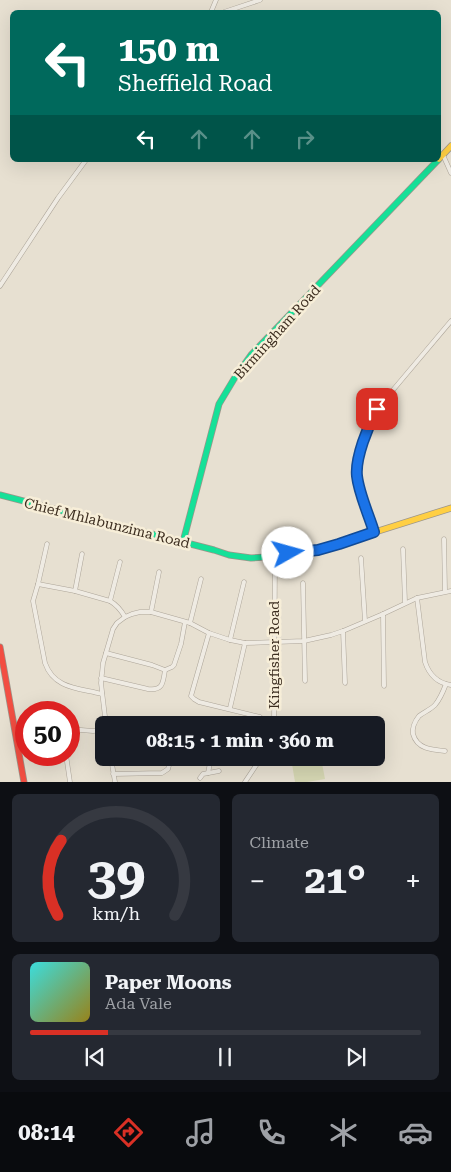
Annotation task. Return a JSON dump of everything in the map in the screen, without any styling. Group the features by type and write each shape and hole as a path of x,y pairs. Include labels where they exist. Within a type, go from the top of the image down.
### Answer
{"street":[{"path":"230,10 260,0"},
{"name":"Birmingham Road","path":"441,157 451,146"},
{"path":"441,159 451,172"},
{"path":"0,286 58,198 85,162"},
{"name":"Birmingham Road","path":"183,542 219,404 238,372 251,356 436,162"},
{"path":"374,532 357,477 357,465 372,417 451,321"},
{"name":"Chief Mhlabunzima Road","path":"0,496 214,550 275,556 318,550 451,508"},
{"path":"444,539 445,591"},
{"path":"47,544 33,605 48,671 58,682 102,694"},
{"path":"403,549 406,602"},
{"path":"75,591 82,554"},
{"name":"Kingfisher Road","path":"274,716 275,556"},
{"path":"362,558 365,620"},
{"path":"110,601 120,562"},
{"path":"151,612 159,572"},
{"path":"106,653 165,670 173,666 201,579"},
{"path":"230,640 244,582"},
{"path":"303,583 305,681"},
{"path":"38,584 75,591 110,601 120,608 126,617"},
{"path":"105,716 101,678 103,663 113,629 117,623 126,617 140,612 151,612 188,623 208,633 245,644 304,641 343,631 417,598 451,591"},
{"path":"417,598 424,654 428,669 440,682 451,685"},
{"path":"383,614 384,686"},
{"path":"343,631 345,683"},
{"path":"208,633 191,696 199,702 257,716"},
{"path":"230,708 245,644"},
{"path":"0,647 24,782"},
{"path":"101,678 156,690 162,685 165,670"},
{"path":"445,752 430,749 418,743 415,740 413,726 420,716 432,708 438,701 446,684"},
{"path":"80,730 95,731"},
{"path":"68,766 70,782"},
{"path":"112,766 115,782"},
{"path":"113,774 162,773 168,769 169,766"},
{"path":"208,773 209,766"},
{"path":"245,782 256,766"},
{"path":"200,778 202,775 219,771"}],"green space":[{"path":"292,766 323,766 325,779 295,782"}],"traffic: fast":[{"path":"183,542 219,404 234,379 251,355 436,162"},
{"path":"0,495 229,555 251,558 301,555 334,545"}],"traffic: slow":[{"path":"441,157 451,146"},
{"path":"334,545 451,508"}],"traffic: jam":[{"path":"0,647 24,782"}],"route":[{"path":"288,553 318,550 374,532 359,487 357,465 372,417 377,409"}]}
